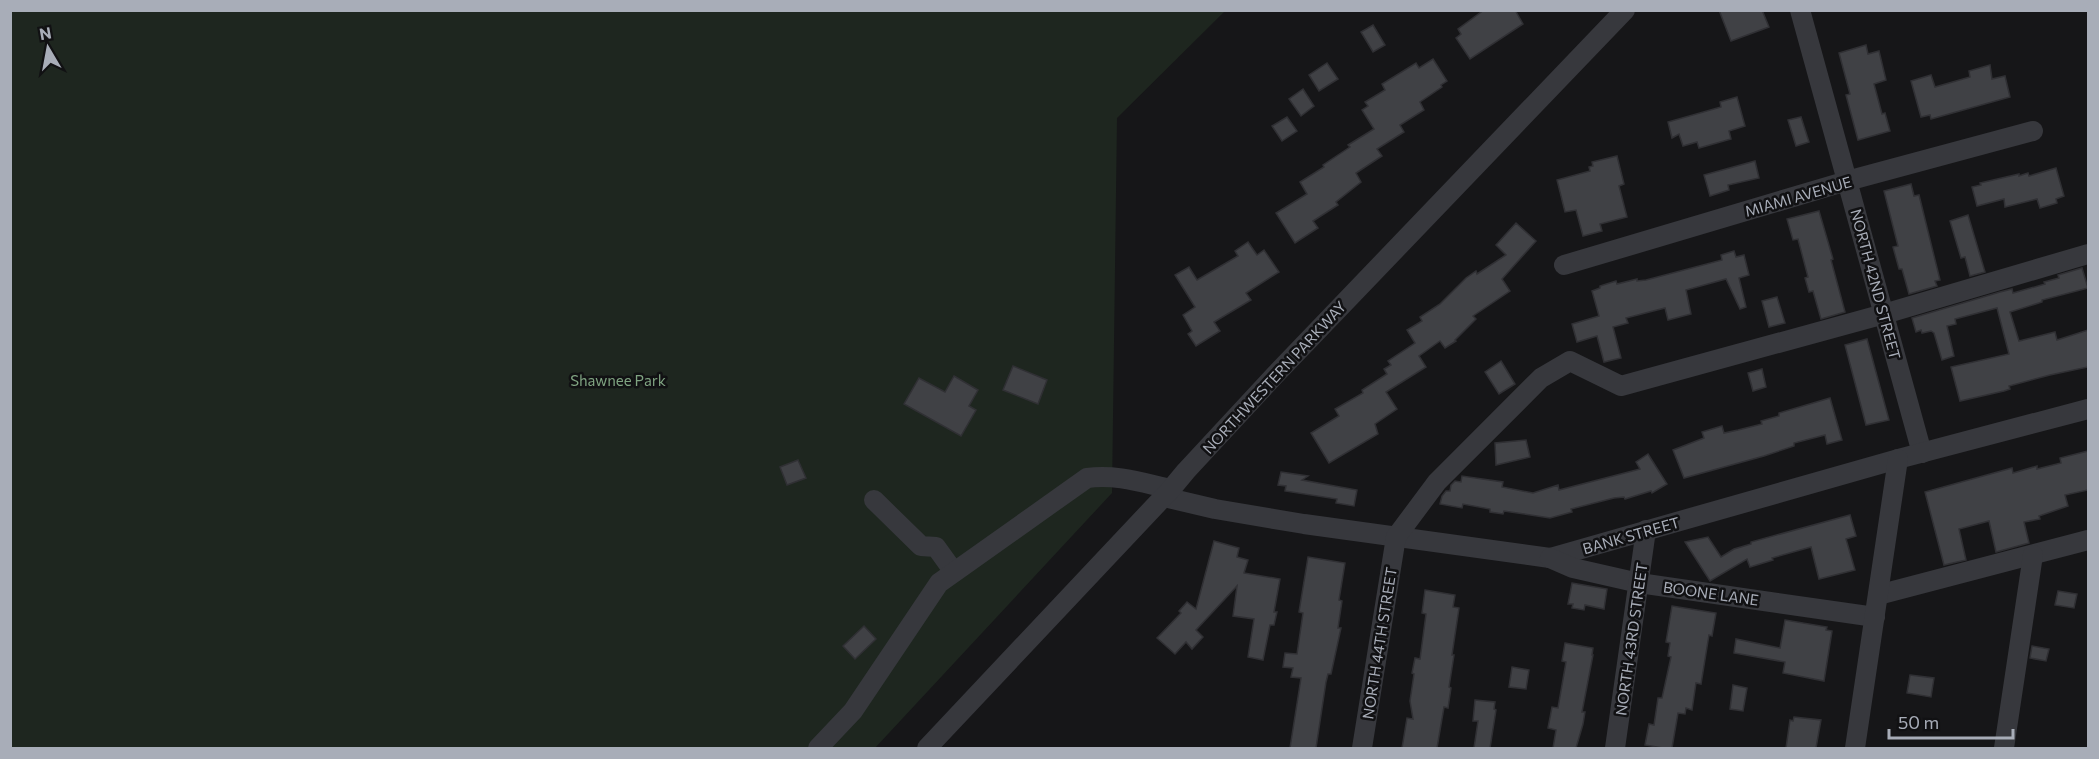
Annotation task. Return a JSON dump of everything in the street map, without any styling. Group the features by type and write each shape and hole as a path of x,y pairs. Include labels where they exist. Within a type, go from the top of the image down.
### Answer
{"street":[{"name":"NORTHWESTERN PARKWAY","path":"927,748 1168,493 1185,471 1283,366 1625,10"},
{"name":"NORTH 42ND STREET","path":"1800,10 1922,453"},
{"name":"MIAMI AVENUE","path":"1564,265 1847,181 2032,131"},
{"path":"1396,537 1437,482 1541,378 1570,361 1621,386 1884,314 2088,254"},
{"name":"BANK STREET","path":"818,748 853,711 939,583 1088,478 1118,477 1215,509 1550,558 1898,459 2088,408"},
{"path":"1855,748 1898,459"},
{"path":"874,500 921,546 936,547 954,572"},
{"name":"NORTH 43RD STREET","path":"1615,748 1646,530"},
{"name":"NORTH 44TH STREET","path":"1362,748 1396,537"},
{"path":"1878,595 2088,540"},
{"path":"2004,748 2033,555"},
{"name":"BOONE LANE","path":"1550,558 1574,568 1639,583 1875,616"}],"green space":[{"name":"Shawnee Park","path":"11,11 1225,11 1117,118 1112,493 875,748 11,748"}],"building":[{"path":"1484,10 1515,10 1523,24 1470,59 1456,38 1461,34 1458,29"},
{"path":"1719,10 1762,10 1769,27 1731,41"},
{"path":"1373,25 1385,45 1373,52 1361,32"},
{"path":"1866,45 1868,54 1879,51 1886,80 1874,84 1882,114 1885,113 1890,131 1858,140 1846,95 1850,94 1839,53"},
{"path":"1433,59 1447,81 1420,102 1424,110 1400,125 1404,132 1377,149 1382,156 1356,173 1361,182 1336,202 1338,205 1313,221 1318,228 1295,243 1276,213 1307,194 1300,182 1350,147 1348,145 1374,129 1362,110 1368,106 1365,102 1385,90 1382,84 1416,63 1419,68"},
{"path":"1327,63 1338,79 1319,91 1309,75"},
{"path":"1990,65 1992,79 2005,76 2010,97 1931,119 1930,115 1921,117 1911,81 1931,75 1935,87 1970,77 1969,71"},
{"path":"1303,89 1314,106 1301,116 1289,99"},
{"path":"1737,97 1745,126 1729,131 1731,139 1699,148 1697,142 1683,146 1679,134 1672,138 1668,122 1721,107 1720,102"},
{"path":"1287,117 1297,131 1282,141 1272,126"},
{"path":"1801,117 1809,142 1796,146 1788,120"},
{"path":"1617,156 1624,184 1619,186 1627,217 1600,224 1602,231 1583,236 1576,210 1565,212 1557,180 1590,171 1589,167 1593,166 1592,162"},
{"path":"1755,161 1759,178 1728,185 1729,190 1710,196 1704,175"},
{"path":"2056,168 2064,196 2056,199 2057,203 2040,208 2037,199 2005,207 2004,199 1977,206 1972,187 1981,185 1980,183 2019,174 2019,176 2028,173 2029,176"},
{"path":"1911,184 1914,196 1919,195 1940,280 1935,281 1937,286 1909,294 1893,247 1898,246 1884,191"},
{"path":"1819,211 1845,312 1821,319 1813,291 1809,292 1805,278 1808,277 1798,239 1793,240 1787,219"},
{"path":"1968,215 1985,272 1970,276 1965,257 1961,258 1950,221"},
{"path":"1516,223 1536,241 1502,279 1510,291 1473,316 1476,319 1456,341 1445,348 1440,341 1419,356 1426,367 1386,392 1397,409 1375,424 1378,434 1329,463 1311,433 1339,416 1335,409 1363,393 1362,390 1387,374 1384,369 1391,365 1388,361 1415,343 1407,330 1422,321 1420,317 1440,304 1466,278 1476,271 1477,274 1506,255 1496,245"},
{"path":"1248,242 1257,255 1264,250 1279,272 1246,293 1251,300 1214,322 1220,331 1196,346 1188,334 1192,331 1183,315 1195,307 1175,275 1189,267 1197,280 1238,256 1235,251"},
{"path":"1734,251 1736,257 1744,255 1749,275 1739,278 1746,307 1740,309 1726,279 1686,290 1691,314 1668,320 1665,308 1626,318 1628,323 1613,327 1621,358 1604,362 1597,336 1577,342 1572,324 1599,316 1592,291 1600,286 1616,281 1617,284 1637,279 1637,281 1646,280 1722,260 1721,255"},
{"path":"2082,268 2088,288 2042,300 2042,302 2010,312 2019,341 2055,332 2057,340 2088,330 2088,367 2050,375 2009,386 2010,389 2004,391 1960,401 1951,367 2009,354 1997,308 1955,319 1956,324 1947,326 1954,356 1942,360 1934,333 1931,331 1922,333 1921,330 1916,332 1912,318 2000,292 2012,289 2013,293 2045,284 2044,282 2059,278 2058,275"},
{"path":"1777,297 1785,323 1769,327 1762,301"},
{"path":"1867,339 1889,420 1866,425 1845,345"},
{"path":"1501,361 1515,384 1499,394 1485,372"},
{"path":"1013,366 1047,380 1038,404 1003,390"},
{"path":"1762,369 1766,387 1753,391 1748,373"},
{"path":"954,376 978,390 969,406 976,410 961,436 904,404 919,378 945,392"},
{"path":"1830,398 1842,440 1827,444 1825,435 1794,443 1794,446 1764,456 1684,478 1673,450 1704,438 1702,432 1722,426 1724,433 1762,424 1761,421 1779,416 1779,413"},
{"path":"1526,440 1530,457 1496,465 1495,443"},
{"path":"2088,451 2088,490 2065,495 2068,506 2039,516 2040,519 2024,522 2029,543 1996,552 1989,521 1959,529 1966,560 1944,565 1925,492 2012,468 2013,473 2037,466 2037,469 2061,463 2060,458"},
{"path":"1648,454 1667,484 1652,493 1651,491 1625,499 1624,497 1614,498 1571,509 1572,512 1550,518 1504,511 1503,514 1490,512 1490,509 1463,504 1462,508 1440,504 1442,496 1446,491 1450,491 1455,481 1461,482 1462,476 1503,482 1502,487 1533,493 1558,485 1559,490 1640,469 1636,462"},
{"path":"798,460 806,478 787,485 780,467"},
{"path":"1281,472 1308,476 1302,480 1357,490 1354,506 1336,503 1337,499 1285,491 1286,486 1278,485"},
{"path":"1850,515 1856,536 1846,539 1855,570 1819,579 1811,547 1750,567 1747,559 1710,581 1685,542 1708,537 1721,557 1751,542"},
{"path":"1214,541 1239,548 1237,557 1248,560 1244,573 1280,579 1274,612 1277,612 1274,625 1270,625 1263,660 1248,657 1254,619 1233,616 1237,586 1196,630 1203,637 1192,649 1186,642 1175,654 1157,638 1181,613 1179,611 1187,602 1196,609"},
{"path":"1308,557 1345,563 1339,600 1342,601 1338,628 1341,628 1331,674 1328,674 1326,682 1316,748 1290,748 1301,678 1291,677 1293,668 1283,667 1285,653 1297,654 1303,613 1299,612"},
{"path":"1572,583 1607,589 1604,609 1585,605 1584,610 1572,608 1573,604 1568,604"},
{"path":"1425,590 1455,595 1453,607 1459,608 1452,655 1454,655 1449,687 1451,688 1448,708 1444,707 1437,748 1402,748 1407,718 1413,719 1410,701 1414,674 1412,673 1415,658 1420,659 1426,614 1422,613"},
{"path":"2058,591 2077,594 2074,608 2055,605"},
{"path":"1672,606 1716,613 1712,636 1709,635 1701,684 1696,683 1692,710 1686,708 1685,714 1678,713 1672,748 1663,748 1645,745 1649,724 1654,725 1658,698 1662,698 1671,657 1668,656 1670,643 1666,642"},
{"path":"1785,620 1827,627 1826,630 1832,631 1824,681 1783,673 1785,662 1734,653 1736,639 1780,648"},
{"path":"864,626 876,639 855,659 843,646"},
{"path":"1565,643 1593,648 1593,655 1582,712 1585,712 1583,724 1576,748 1553,748 1556,730 1548,728 1552,707 1558,708 1566,662 1562,661"},
{"path":"2032,646 2049,649 2046,661 2030,658"},
{"path":"1512,667 1529,670 1526,689 1509,687"},
{"path":"1910,675 1934,678 1931,697 1907,693"},
{"path":"1733,685 1747,688 1743,711 1730,709"},
{"path":"1475,700 1495,702 1494,709 1496,710 1490,748 1474,748 1478,721 1473,721"},
{"path":"1794,717 1821,720 1816,748 1786,748 1790,720 1793,721"}]}
